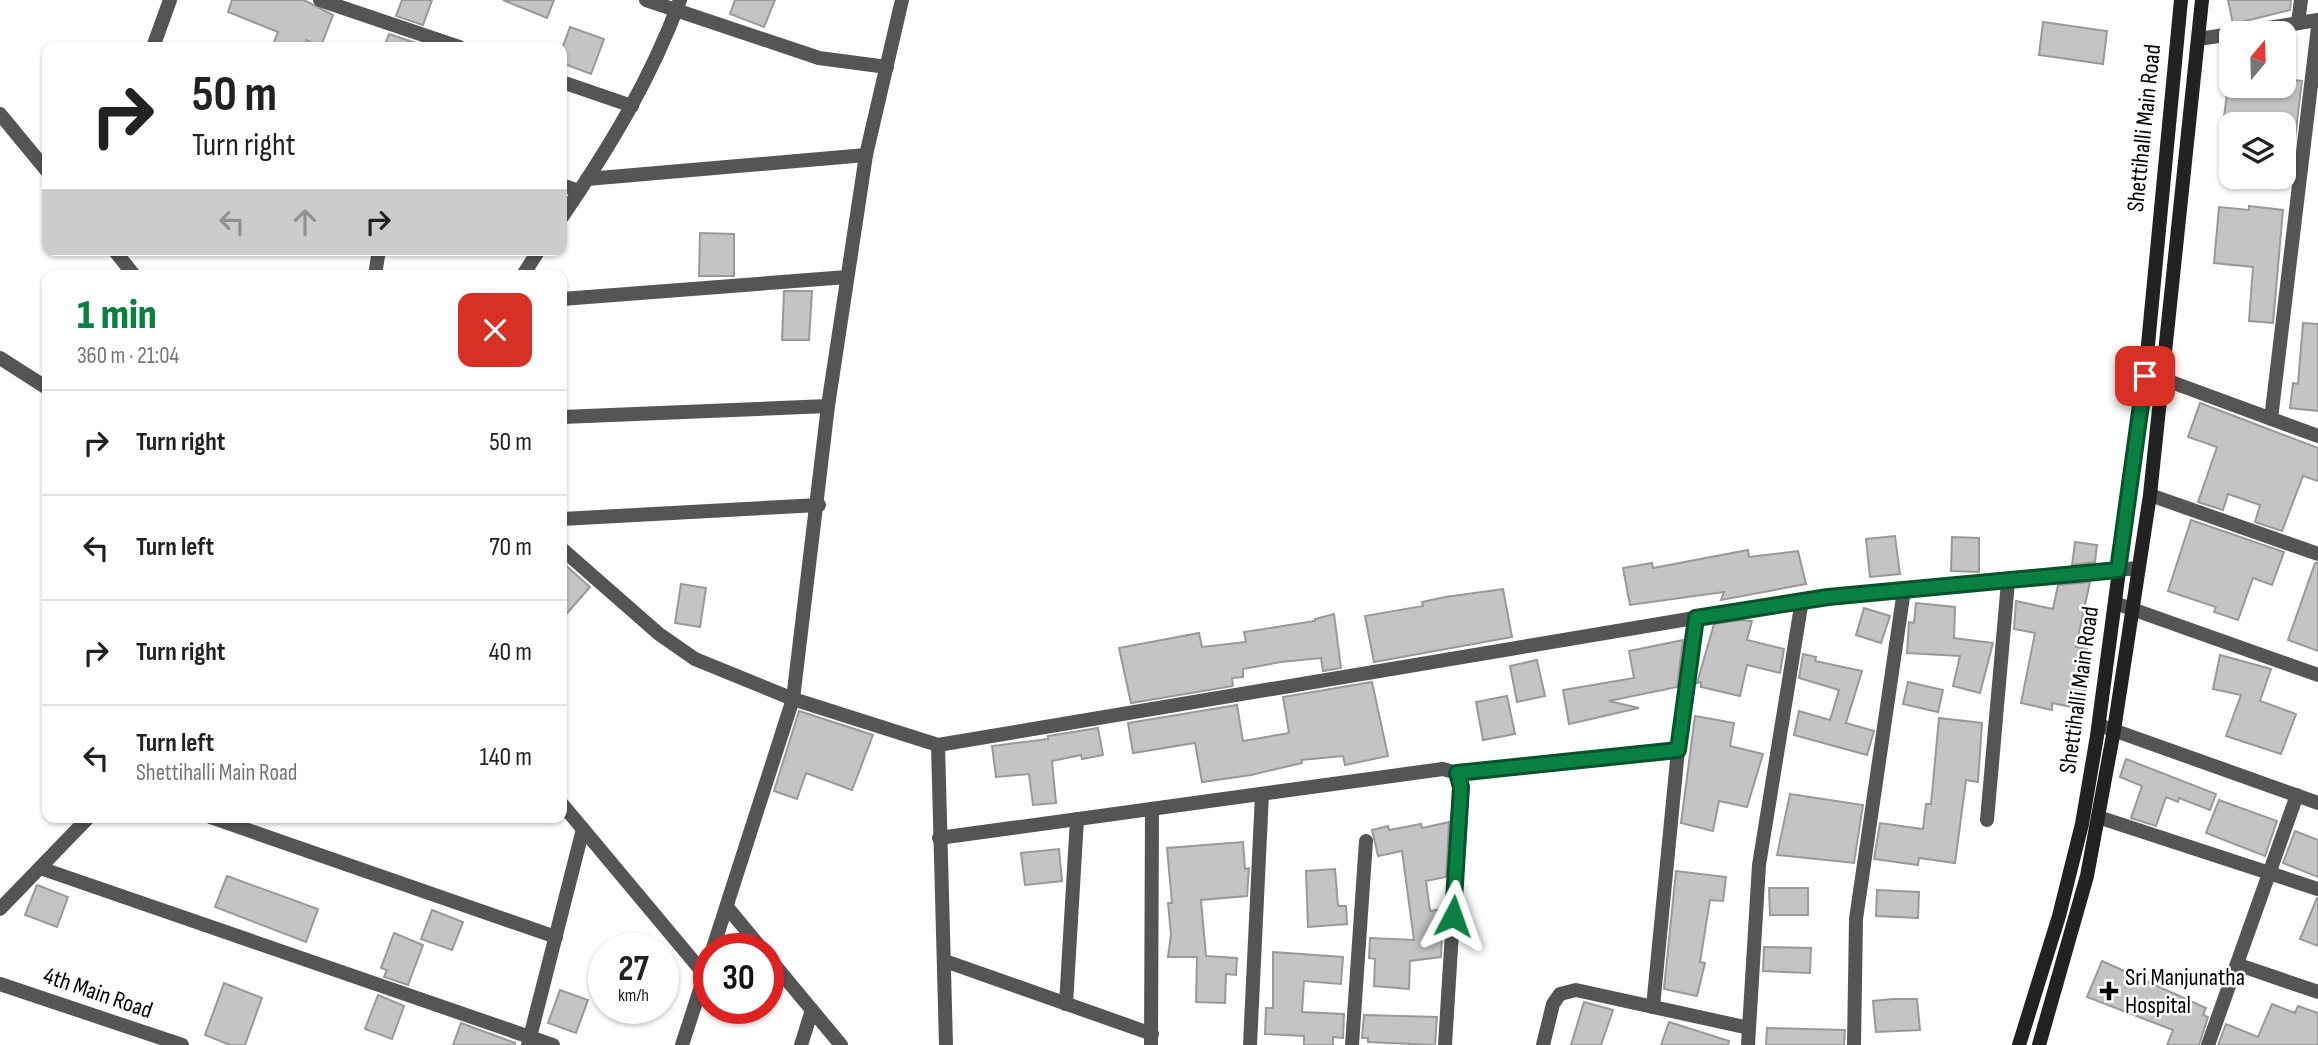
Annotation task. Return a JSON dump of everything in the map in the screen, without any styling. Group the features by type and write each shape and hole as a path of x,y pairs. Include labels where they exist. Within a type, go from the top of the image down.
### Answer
{"main road":[{"name":"Shettihalli Main Road","path":"2019,1045 2069,877 2082,824 2099,725 2145,376 2181,0"},
{"name":"Shettihalli Main Road","path":"2039,1045 2087,877 2115,730 2150,495 2202,0"}],"street":[{"path":"157,42 170,0"},
{"path":"320,0 444,42"},
{"path":"646,0 678,5 818,58 887,67"},
{"path":"718,933 793,699 819,505 828,406 847,277 866,156 902,0"},
{"path":"2301,0 2298,23 2318,20"},
{"path":"567,209 632,106 663,46 678,5"},
{"path":"2271,419 2318,27"},
{"path":"2199,39 2219,36"},
{"path":"567,84 632,106"},
{"path":"0,114 42,164"},
{"path":"587,178 866,156"},
{"path":"567,187 579,191"},
{"path":"119,256 130,270"},
{"path":"567,299 847,277"},
{"path":"0,358 42,384"},
{"path":"2145,376 2162,379 2318,436"},
{"path":"567,417 828,406"},
{"path":"2150,495 2318,554"},
{"path":"567,519 819,505"},
{"path":"567,553 659,634 695,659 793,699 938,745 1802,600 2138,568"},
{"path":"1987,820 2008,582"},
{"path":"1854,1045 1856,919 1904,590"},
{"path":"1748,1045 1759,864 1802,600"},
{"path":"2115,603 2318,675"},
{"path":"1653,1007 1678,750 1696,618"},
{"path":"2099,725 2318,803"},
{"path":"938,745 946,1045"},
{"path":"939,838 1443,769 1457,773 1678,750"},
{"path":"1445,1045 1461,787 1457,773"},
{"path":"1250,1045 1262,794"},
{"path":"2208,1045 2239,965 2297,795"},
{"path":"945,961 1066,1004 1152,1040 1152,809"},
{"path":"567,810 693,953"},
{"path":"2098,817 2318,889"},
{"path":"1066,1004 1077,819"},
{"path":"0,909 83,823"},
{"path":"228,823 556,937"},
{"path":"529,1041 583,829"},
{"path":"1352,1045 1366,841"},
{"path":"40,868 529,1041 553,1045"},
{"path":"727,907 749,933"},
{"path":"2239,965 2318,992"},
{"path":"784,976 841,1045"},
{"name":"4th Main Road","path":"0,984 182,1045"},
{"path":"1543,1045 1553,1004 1560,994 1576,990 1749,1028"},
{"path":"801,1045 812,1010"},
{"path":"682,1045 693,1012"}],"building":[{"path":"232,0 304,0 333,15 323,42 274,42 278,32 228,12"},
{"path":"402,0 432,0 423,25 396,16"},
{"path":"503,0 554,0 547,18"},
{"path":"735,0 775,0 764,27 730,14"},
{"path":"2228,0 2291,0 2290,10 2245,21 2232,21"},
{"path":"2043,22 2107,31 2103,64 2039,55"},
{"path":"570,27 604,39 591,74 567,65 567,42 565,42"},
{"path":"389,34 413,42 386,42"},
{"path":"2296,80 2302,81 2296,130 2296,112 2225,112 2226,98 2296,98"},
{"path":"2249,206 2283,210 2273,323 2249,321 2253,267 2214,263 2219,207 2249,210"},
{"path":"700,233 734,234 734,276 699,276"},
{"path":"784,291 812,291 809,340 782,340"},
{"path":"2303,323 2318,324 2318,411 2290,408 2293,383 2298,384"},
{"path":"2200,403 2318,448 2318,481 2303,476 2282,531 2255,522 2260,505 2228,494 2223,510 2198,502 2217,447 2188,437"},
{"path":"2191,520 2284,552 2272,585 2253,578 2238,620 2214,612 2216,607 2168,591"},
{"path":"1895,536 1900,574 1870,577 1866,539"},
{"path":"1952,537 1979,538 1979,572 1951,571"},
{"path":"2075,542 2097,545 2095,562 2072,565"},
{"path":"1748,550 1749,557 1798,551 1806,584 1721,600 1724,592 1630,605 1623,568 1652,563 1653,568"},
{"path":"2315,563 2318,563 2318,651 2288,640"},
{"path":"567,566 590,587 567,613"},
{"path":"2090,582 2076,647 2087,649 2081,678 2088,679 2081,709 2052,703 2052,710 2021,703 2035,633 2014,629 2016,601 2053,609 2058,585"},
{"path":"681,584 706,588 700,627 675,623"},
{"path":"1503,589 1512,637 1374,662 1365,616 1423,606 1422,602 1445,597"},
{"path":"1916,603 1955,607 1954,638 1993,643 1980,693 1953,686 1960,656 1907,653 1909,622 1914,623"},
{"path":"1864,608 1890,616 1881,643 1856,635"},
{"path":"1334,614 1341,668 1323,671 1321,658 1281,662 1243,669 1243,677 1232,678 1233,686 1131,703 1119,648 1199,633 1202,647 1246,642 1244,632 1315,621"},
{"path":"1752,621 1747,640 1784,649 1780,673 1747,665 1740,696 1701,687 1701,682 1697,683 1714,624"},
{"path":"1683,640 1677,687 1609,701 1639,708 1569,724 1563,690 1634,678 1629,651"},
{"path":"1803,654 1816,657 1815,661 1862,671 1846,723 1874,731 1867,755 1794,735 1799,711 1830,720 1839,690 1799,678"},
{"path":"2220,655 2271,669 2260,701 2296,714 2281,754 2226,736 2241,695 2213,689"},
{"path":"1537,660 1545,696 1517,702 1510,666"},
{"path":"1372,682 1388,756 1345,765 1343,756 1301,760 1302,763 1251,775 1202,782 1195,743 1133,753 1128,723 1237,705 1243,741 1289,733 1283,697"},
{"path":"1908,682 1943,690 1938,712 1903,704"},
{"path":"1507,696 1515,734 1483,740 1476,702"},
{"path":"799,711 873,735 852,790 806,773 797,799 774,791"},
{"path":"1695,716 1734,723 1730,746 1763,754 1747,807 1719,801 1713,831 1681,823"},
{"path":"1939,718 1982,723 1978,782 1966,780 1955,863 1919,858 1918,865 1874,859 1880,823 1923,829 1926,804 1931,804"},
{"path":"1098,728 1103,755 1082,759 1081,755 1052,761 1056,803 1033,805 1029,774 996,777 992,746 1048,739 1048,736"},
{"path":"2126,759 2216,794 2210,810 2179,798 2178,802 2166,797 2156,826 2131,818 2142,786 2120,777"},
{"path":"1790,794 1863,805 1854,863 1777,855"},
{"path":"2219,800 2277,821 2265,856 2206,833"},
{"path":"1449,822 1446,877 1426,881 1430,911 1443,909 1441,957 1410,961 1409,989 1374,986 1375,959 1369,958 1370,938 1414,940 1402,851 1378,856 1372,830 1421,824 1422,828"},
{"path":"2295,831 2318,840 2318,877 2283,863"},
{"path":"1243,842 1245,869 1249,868 1247,896 1201,900 1206,956 1237,958 1236,975 1226,974 1225,1003 1196,1002 1197,957 1168,957 1171,934 1168,903 1172,903 1167,848"},
{"path":"1059,849 1062,881 1025,885 1021,853"},
{"path":"1335,869 1338,906 1346,906 1347,924 1308,927 1306,871"},
{"path":"1676,871 1726,877 1723,901 1710,900 1700,962 1705,963 1697,996 1664,989"},
{"path":"227,876 318,909 306,942 215,907"},
{"path":"37,885 68,897 57,927 25,915"},
{"path":"1769,888 1808,888 1808,915 1770,915"},
{"path":"1877,890 1919,892 1918,918 1876,916"},
{"path":"2318,898 2318,946 2300,939"},
{"path":"432,910 463,922 452,950 421,939"},
{"path":"394,933 423,945 408,985 384,977 387,970 381,968"},
{"path":"1764,947 1811,948 1810,973 1763,971"},
{"path":"1273,952 1343,957 1341,984 1304,981 1302,1012 1344,1014 1343,1038 1333,1037 1333,1045 1304,1045 1304,1036 1265,1034 1266,1008 1273,1008"},
{"path":"2102,961 2206,1008 2203,1015 2208,1017 2199,1045 2167,1045 2173,1030 2087,997"},
{"path":"224,983 262,998 245,1045 230,1045 205,1035"},
{"path":"560,990 588,1000 576,1033 548,1023"},
{"path":"378,995 404,1006 392,1039 365,1029"},
{"path":"1917,999 1920,1030 1876,1032 1873,1001"},
{"path":"1584,1002 1613,1010 1601,1045 1571,1045"},
{"path":"2272,1004 2295,1013 2298,1006 2318,1013 2318,1045 2218,1045 2226,1024 2258,1037"},
{"path":"1364,1015 1437,1017 1435,1045 1368,1042 1368,1038 1362,1038"},
{"path":"1669,1022 1729,1041 1728,1045 1661,1045"},
{"path":"461,1023 515,1043 515,1045 453,1045"},
{"path":"1767,1028 1845,1030 1844,1045 1766,1045"}],"place":[{"name":"Sri Manjunatha Hospital","path":"2109,991"}],"route":[{"path":"1453,916 1461,787 1457,773 1678,750 1696,618 1854,594 2118,570 2145,376"}]}
